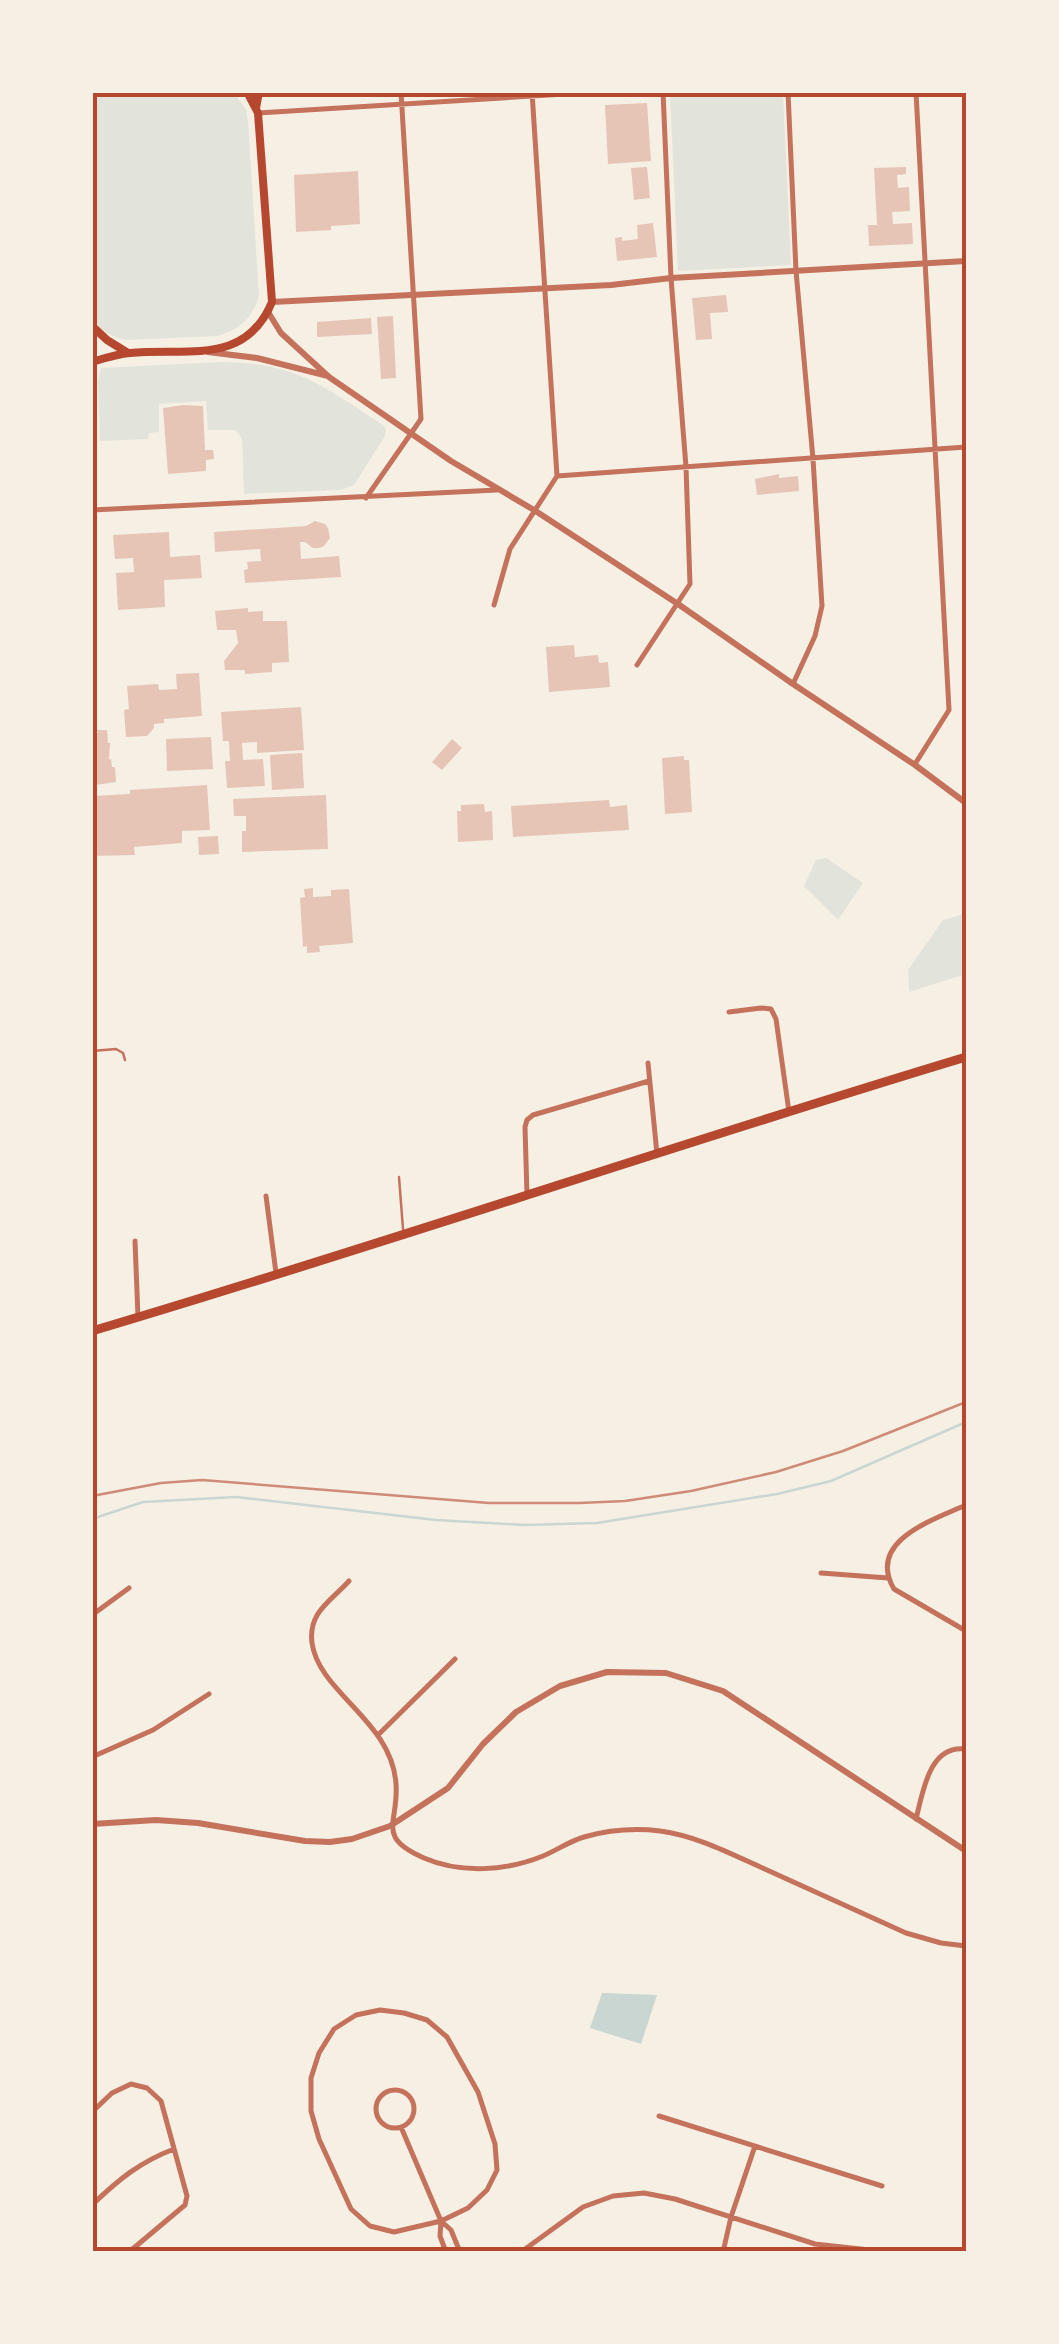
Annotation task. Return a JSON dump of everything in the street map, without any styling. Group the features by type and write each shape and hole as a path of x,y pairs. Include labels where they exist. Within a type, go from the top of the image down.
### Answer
{"main road":[{"path":"246,92 257,110"},
{"path":"92,362 128,353 208,352 240,342 256,330 268,312 272,302 257,110 260,92"},
{"path":"92,326 128,353"},
{"path":"92,1331 966,1057"}],"street":[{"path":"366,498 422,419 401,92"},
{"path":"257,110 597,92"},
{"path":"638,664 690,584 663,92"},
{"path":"788,92 796,271 822,606 815,636 792,684"},
{"path":"914,765 949,710 916,92"},
{"path":"494,605 510,549 557,476 532,94"},
{"path":"272,302 966,262"},
{"path":"268,312 281,334 329,376 497,490 678,604 966,802"},
{"path":"208,352 257,358 329,376"},
{"path":"557,476 966,447"},
{"path":"92,510 497,490"},
{"path":"729,1012 760,1008 771,1010 776,1018 788,1112"},
{"path":"648,1063 657,1154"},
{"path":"526,1195 527,1120 649,1081"},
{"path":"266,1196 277,1276"},
{"path":"136,1240 138,1318"},
{"path":"966,1505 912,1531 892,1546 888,1560 888,1578 894,1589 966,1631"},
{"path":"821,1572 888,1578"},
{"path":"350,1581 324,1604 312,1622 312,1645 322,1669 378,1735 389,1757 396,1781 396,1809 390,1826 400,1844 424,1858 465,1869 505,1867 541,1857 581,1837 616,1830 661,1831 710,1844 906,1932 966,1946"},
{"path":"92,1614 129,1588"},
{"path":"378,1735 455,1659"},
{"path":"92,1824 156,1820 290,1839 352,1839 390,1826 448,1788 483,1744 516,1712 560,1686 607,1672 666,1672 723,1691 966,1851"},
{"path":"92,1757 153,1730 209,1694"},
{"path":"916,1819 932,1767 942,1753 966,1749"},
{"path":"380,2010 427,2020 447,2038 478,2092 495,2144 497,2170 487,2190 468,2208 441,2221 394,2232 370,2226 351,2209 319,2139 311,2111 311,2078 318,2053 334,2030 356,2015 380,2010"},
{"path":"92,2112 112,2093 131,2084 147,2088 161,2101 187,2196 185,2205 129,2252"},
{"path":"389,2091 402,2091 412,2100 414,2113 401,2127 384,2125 377,2116 379,2098 389,2091"},
{"path":"659,2116 882,2186"},
{"path":"401,2127 441,2221 451,2230 460,2252"},
{"path":"722,2252 756,2146"},
{"path":"92,2205 148,2159 174,2149"},
{"path":"521,2252 583,2207 613,2196 644,2192 814,2244 888,2252"},
{"path":"441,2221 440,2236 446,2252"}],"lane":[{"path":"92,1051 116,1050 123,1053 125,1060"},
{"path":"398,1177 403,1236"}],"shaded area":[{"path":"234,92 248,121 259,296 253,311 239,326 218,336 125,340 111,335 93,318 93,93"},
{"path":"670,93 783,93 791,265 678,271"},
{"path":"219,362 268,366 307,378 383,425 385,436 354,485 341,490 244,494 242,438 235,430 208,430 206,401 159,404 159,432 149,433 148,439 100,441 101,368"},
{"path":"826,858 863,883 838,920 804,886 816,860"},
{"path":"964,914 966,974 909,992 908,970 943,920"},
{"path":"602,1993 657,1995 641,2044 590,2028"}],"building":[{"path":"647,103 651,161 608,164 605,105"},
{"path":"647,167 650,198 634,200 631,168"},
{"path":"906,167 906,174 897,175 898,188 909,187 910,211 892,212 893,224 912,223 913,244 869,246 868,225 877,225 874,168"},
{"path":"358,171 360,224 296,232 294,175"},
{"path":"653,223 657,257 617,261 615,238 638,239 637,225"},
{"path":"726,295 728,312 710,313 712,339 696,340 692,298"},
{"path":"393,316 396,378 381,379 377,317"},
{"path":"371,318 372,334 317,337 317,322"},
{"path":"203,406 205,450 213,450 214,459 206,460 206,471 168,474 163,408"},
{"path":"779,474 779,478 798,476 799,491 757,495 755,479"},
{"path":"315,521 325,524 330,538 319,548 300,542 301,559 339,556 341,577 245,583 247,562 261,561 260,549 215,552 214,532 306,526"},
{"path":"169,532 170,557 200,555 202,578 164,580 165,607 118,610 116,573 134,572 133,558 115,559 113,535"},
{"path":"248,608 248,612 263,611 263,621 287,621 289,662 272,663 272,672 245,674 245,670 225,670 224,661 238,643 236,630 217,630 215,611"},
{"path":"574,645 575,657 598,655 599,663 608,662 610,687 549,692 546,647"},
{"path":"199,673 202,716 164,719 164,723 154,724 147,736 126,737 127,686 158,684 159,690 177,689 176,674"},
{"path":"301,707 304,750 257,753 257,742 242,743 243,760 263,759 265,786 227,788 225,761 230,761 229,741 223,741 221,712"},
{"path":"97,730 107,730 109,760 115,767 116,782 92,784 92,733 98,733"},
{"path":"211,737 213,769 167,771 166,739"},
{"path":"452,739 462,748 442,770 432,762"},
{"path":"302,753 304,788 272,790 270,755"},
{"path":"684,756 684,760 689,760 692,812 665,814 662,758"},
{"path":"207,785 210,830 182,831 182,843 134,847 135,855 92,856 92,796"},
{"path":"326,795 328,849 242,852 246,816 234,816 233,799"},
{"path":"609,800 610,807 627,805 629,830 513,837 511,806"},
{"path":"484,804 485,812 492,811 493,840 458,842 457,811 461,811 461,805"},
{"path":"218,836 219,854 199,855 198,837"},
{"path":"313,888 313,897 349,889 353,943 319,946 320,952 307,953 307,946 303,947 300,898 305,897 304,889"}],"waterway":[{"path":"92,1519 143,1502 236,1497 436,1520 524,1525 597,1523 777,1494 831,1481 966,1422"}],"railway":[{"path":"92,1496 202,1480 489,1503 625,1501 776,1472 843,1451 966,1402"}]}
